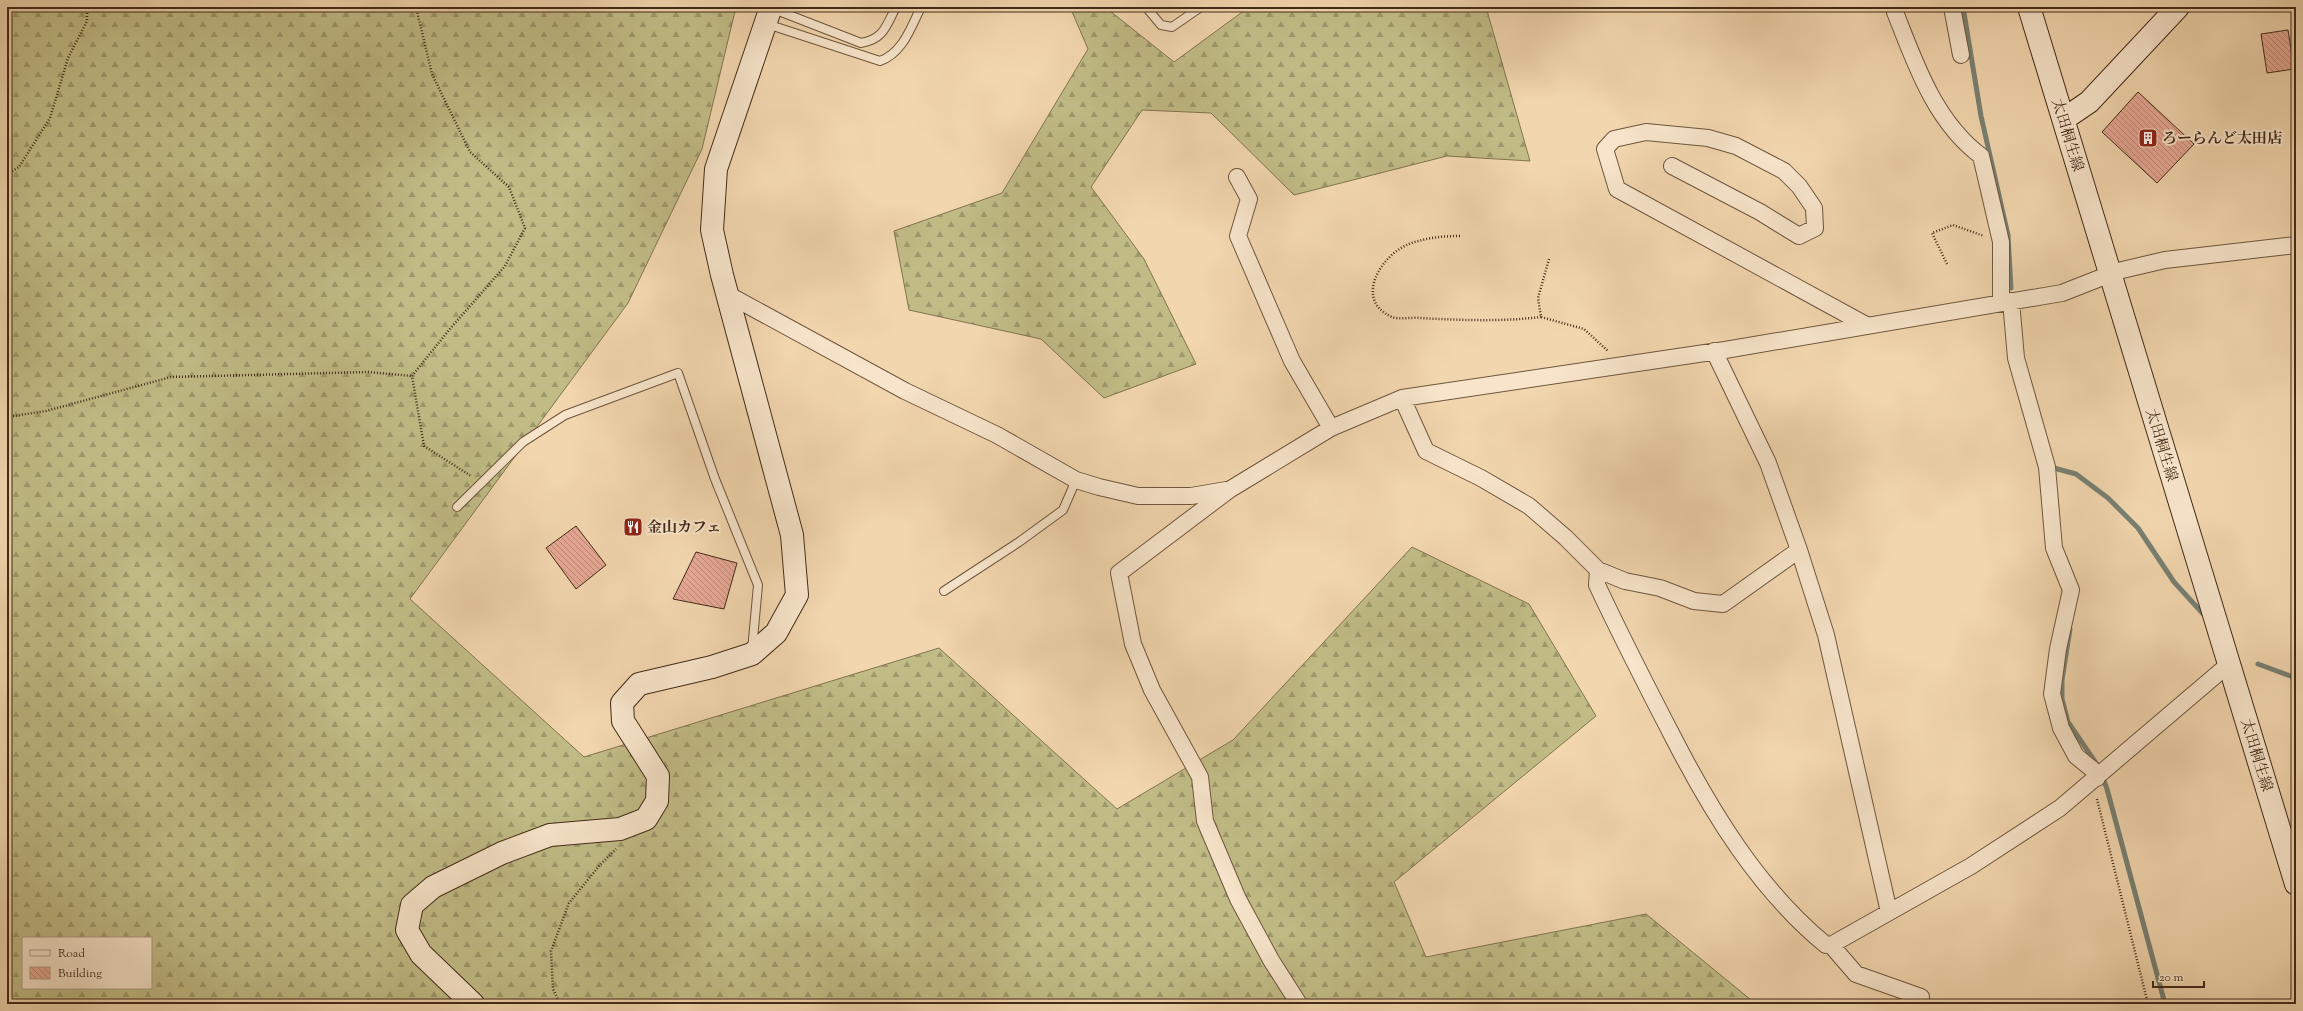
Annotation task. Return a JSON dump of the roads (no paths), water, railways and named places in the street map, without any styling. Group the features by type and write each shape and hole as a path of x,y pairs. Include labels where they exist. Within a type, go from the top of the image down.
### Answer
{"street":[{"path":"1952,7 1961,55"},
{"name":"太田桐生線","path":"2029,7 2064,119 2109,274 2296,884"},
{"path":"2064,119 2089,102 2178,7"},
{"path":"1895,12 1910,52 1930,92 1952,129 1969,147 1981,156 2001,242 2006,301 2016,358 2047,467 2054,548 2071,590 2058,649 2052,694 2061,728 2076,756 2092,769 2095,780"},
{"path":"473,1004 421,954 407,930 412,905 433,887 502,853 536,840 550,835 620,829 646,819 657,801 658,776 623,721 622,703 640,684 712,667 752,654 776,633 797,595 792,535 727,294 712,230 716,169 769,13"},
{"path":"1672,166 1760,212 1799,236 1815,228 1814,208 1799,186 1784,171 1736,146 1708,138 1646,132 1614,139 1605,149 1617,189 1866,325"},
{"path":"1237,177 1249,199 1238,236 1292,361 1331,428"},
{"path":"1299,1004 1270,960 1238,899 1205,821 1200,777 1152,690 1133,644 1119,573 1229,490 1331,428 1402,398 1714,351 2006,301 2062,293 2109,274 2165,260 2296,245"},
{"path":"727,294 905,391 997,434 1076,480 1099,488 1138,496 1191,496 1229,490"},
{"path":"1714,351 1768,463 1799,550 1826,635 1890,912"},
{"path":"1402,398 1426,451 1481,478 1529,506 1566,538 1598,570 1625,581 1660,588 1694,601 1723,604 1799,550"},
{"path":"1598,570 1597,585 1646,688 1690,772 1723,826 1775,895 1811,933 1826,946 1831,945 1970,866 2060,808 2095,780 2229,664"},
{"path":"1831,945 1856,974 1922,997 1919,1004"}],"lane":[{"path":"769,13 861,43 874,41 882,33 896,7"},
{"path":"769,13 880,61 890,58 899,48 921,7"},
{"path":"1146,7 1161,25 1172,27 1201,7"},
{"path":"457,507 523,442 565,415 678,373 715,479 758,585 752,654"},
{"path":"944,591 1019,542 1063,510 1076,480"}],"waterway":[{"path":"1963,7 1981,116 2008,235 2011,288"},
{"path":"2050,467 2076,474 2108,498 2138,528 2174,582 2206,617"},
{"path":"2070,629 2062,680 2062,699 2068,722 2098,766"},
{"path":"2258,664 2296,678"},
{"path":"2102,775 2165,1004"}],"place":[{"name":"ろーらんど太田店","path":"2148,138"},
{"name":"金山カフェ","path":"633,527"}]}
